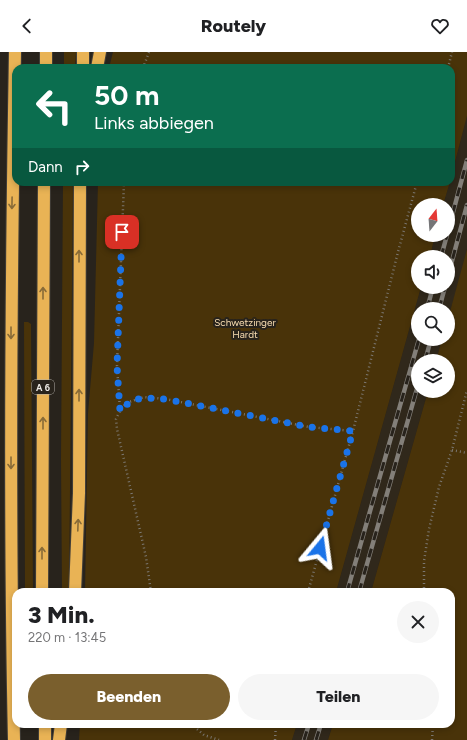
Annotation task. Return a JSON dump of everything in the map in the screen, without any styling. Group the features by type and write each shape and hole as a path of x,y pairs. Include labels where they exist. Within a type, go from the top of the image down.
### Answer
{"highway":[{"path":"15,52 15,64"},
{"path":"46,52 46,64"},
{"path":"82,64 83,52"},
{"path":"98,64 100,52"},
{"path":"12,588 11,447 13,186"},
{"name":"A 6","path":"42,588 44,186"},
{"path":"75,588 79,493 80,186"},
{"path":"14,728 14,740"},
{"path":"45,728 45,740"},
{"path":"59,740 60,728"}],"path":[{"path":"145,64 149,52"},
{"path":"449,64 452,52"},
{"path":"120,411 117,366 124,186"},
{"path":"309,588 353,431 416,186"},
{"path":"424,588 424,561 429,529 439,487 452,450 467,390"},
{"path":"150,588 146,557 117,429 116,419 126,403 144,398 165,399 309,427 353,431"},
{"path":"452,450 467,453"},
{"path":"196,728 204,735 219,740"},
{"path":"276,728 276,740"},
{"path":"432,740 433,728"}],"shaded area":[{"path":"467,116 467,249 458,284 453,302 417,302 419,294 455,294 455,250 432,250 433,242 455,242 455,198 445,198 449,186 455,186 455,162"},
{"path":"411,323 411,346 440,346 438,354 411,354 411,398 426,398 372,588 337,588"},
{"path":"296,728 332,728 328,740 292,740"}],"green space":[{"path":"64,52 76,52 75,64 64,64"},
{"path":"113,52 467,52 467,116 455,162 455,64 110,64"},
{"path":"63,186 73,186 69,588 62,588 61,459"},
{"name":"Schwetzinger Hardt","path":"98,186 449,186 445,198 411,198 411,242 433,242 432,250 411,250 411,294 419,294 417,302 411,302 411,323 337,588 85,588 88,413 94,343"},
{"path":"467,249 467,740 328,740 332,728 455,728 455,588 372,588 426,398 455,398 455,354 438,354 440,346 455,346 455,302 453,302"},
{"path":"24,322 28,322 31,324 33,588 25,588"},
{"path":"80,728 296,728 292,740 79,740"}],"railway":[{"path":"455,205 467,160"},
{"path":"455,250 467,205"},
{"path":"443,250 445,242"},
{"path":"429,302 431,294"},
{"path":"441,302 443,294"},
{"path":"348,588 417,346"},
{"path":"427,354 429,346"},
{"path":"360,588 414,398"},
{"path":"304,740 308,728"},
{"path":"316,740 320,728"}],"route":[{"path":"122,232 117,366 120,411 126,403 134,400 144,398 165,399 309,427 353,431 320,548"}]}
